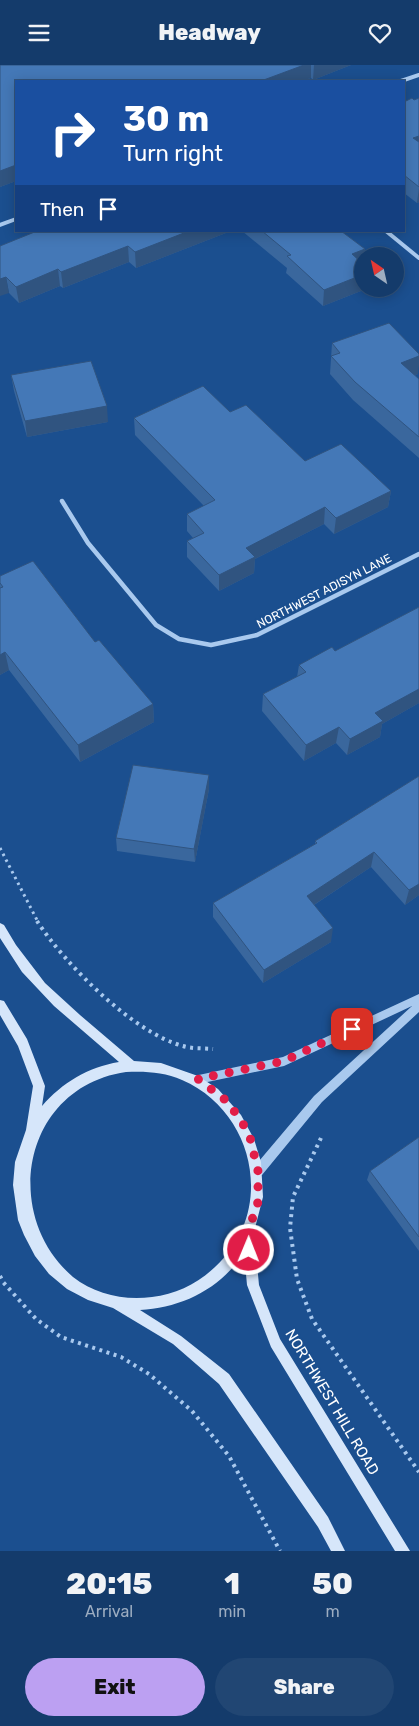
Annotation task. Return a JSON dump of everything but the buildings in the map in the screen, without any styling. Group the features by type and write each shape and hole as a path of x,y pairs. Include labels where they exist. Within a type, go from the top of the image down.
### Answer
{"main road":[{"path":"0,928 30,973 70,1014 131,1065"},
{"path":"0,1005 23,1043 38,1087 32,1132 20,1167 19,1204 29,1239 50,1269 65,1281 81,1292 117,1304 177,1340 224,1379 322,1522 338,1551"},
{"path":"32,1132 50,1107 74,1086 101,1072 131,1065 166,1067 198,1079 228,1102 249,1133 258,1171 258,1202 248,1232 226,1265 195,1289 157,1303 117,1304"},
{"name":"NORTHWEST HILL ROAD","path":"248,1232 253,1285 275,1343 403,1551"}],"street":[{"path":"404,80 419,75"},
{"path":"0,225 15,219"},
{"path":"387,232 419,258"},
{"name":"NORTHWEST ADISYN LANE","path":"62,501 88,543 156,625 179,639 211,645 257,635 419,554"},
{"path":"198,1079 284,1061 419,998"},
{"path":"258,1171 318,1099 419,1006"}],"path":[{"path":"0,848 32,912 52,943 76,970 119,1009 155,1033 183,1046 220,1050"},
{"path":"323,1135 294,1197 290,1228 297,1279 312,1319 419,1472"},
{"path":"0,1276 3,1283 36,1319 61,1337 121,1357 149,1374 192,1411 229,1456 280,1551"}],"route":[{"path":"249,1250 248,1232 258,1202 258,1171 249,1133 228,1102 198,1079 284,1061 352,1029"}]}
